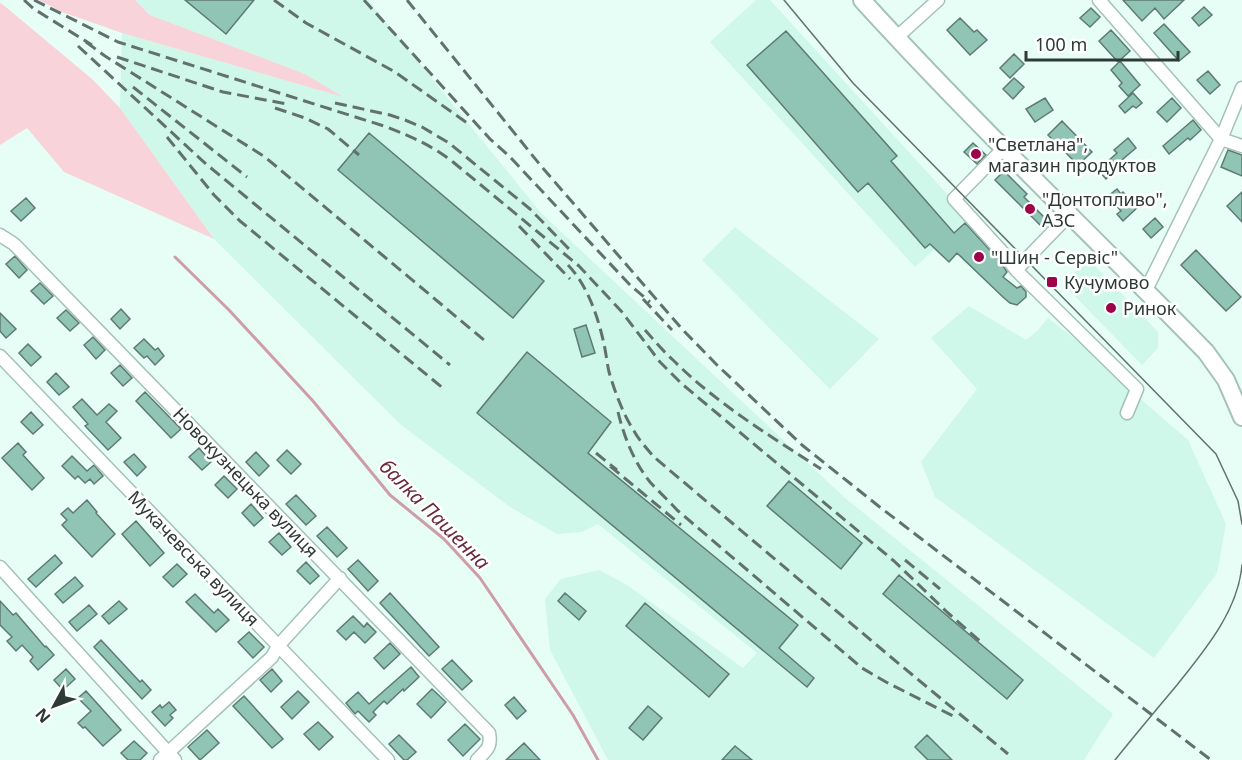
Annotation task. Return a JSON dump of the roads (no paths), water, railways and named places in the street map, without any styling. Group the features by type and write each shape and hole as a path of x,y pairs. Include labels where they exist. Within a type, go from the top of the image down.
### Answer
{"main road":[{"path":"862,0 896,38 1206,351 1226,380 1242,417"}],"street":[{"path":"896,38 938,0"},
{"path":"1099,0 1221,139 1242,146"},
{"path":"1146,290 1221,139 1242,88"},
{"path":"1004,148 954,199 1016,270 1137,389 1127,412"},
{"path":"1016,270 1070,214"},
{"name":"Новокузнецька вулиця","path":"0,235 14,244 489,733 491,742 488,749 477,760"},
{"name":"Мукачевська вулиця","path":"0,356 387,760"},
{"path":"0,567 168,758 272,657 278,646 340,578"}],"waterway":[{"name":"балка Пашенна","path":"175,257 229,310 313,401 390,495 444,539 480,578 573,715 598,760"}],"tram line":[{"path":"784,0 853,83 1216,454 1238,501 1242,524"},
{"path":"1115,760 1209,644 1234,598 1242,565"}],"railway":[{"path":"24,0 34,9 92,45"},
{"path":"34,0 118,42 387,127 445,156 579,266 622,312 660,362 682,384 894,561 981,642"},
{"path":"274,0 306,23 395,72 470,125"},
{"path":"364,0 490,139 510,157 631,286 650,302"},
{"path":"407,0 541,166 682,329 716,364 802,445 1211,760"},
{"path":"86,42 265,157 484,340"},
{"path":"78,46 206,164 450,365"},
{"path":"117,57 223,92 287,104"},
{"path":"133,87 247,177"},
{"path":"335,103 405,120 449,143 530,209 569,249"},
{"path":"275,108 328,129 359,155"},
{"path":"167,137 214,195 240,221 444,389"},
{"path":"519,226 570,279"},
{"path":"568,265 587,292 595,313 609,372 623,410 636,434 654,457 1008,754"},
{"path":"643,299 672,330"},
{"path":"645,330 669,357 707,391 821,469"},
{"path":"618,412 634,458 650,482 677,510 862,668 955,717"},
{"path":"596,453 617,470"},
{"path":"610,466 681,525"},
{"path":"905,560 940,589"}],"place":[{"name":"\"Светлана\", магазин продуктов","path":"976,154"},
{"name":"\"Донтопливо\", АЗС","path":"1030,209"},
{"name":"\"Шин - Сервіс\"","path":"979,257"},
{"name":"Кучумово","path":"1052,282"},
{"name":"Ринок","path":"1111,308"}]}
